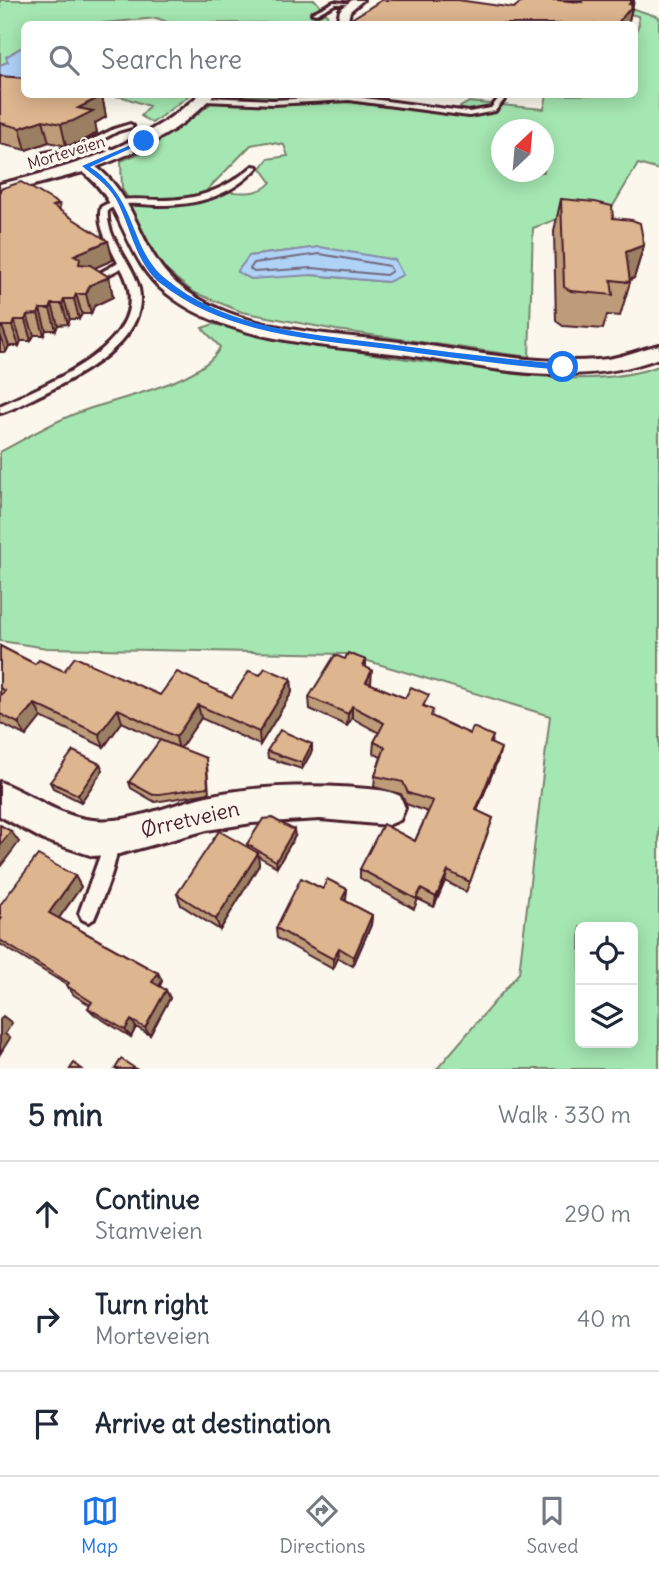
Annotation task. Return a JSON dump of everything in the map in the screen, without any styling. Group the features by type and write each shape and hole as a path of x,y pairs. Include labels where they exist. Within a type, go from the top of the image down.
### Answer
{"street":[{"path":"343,21 344,13 355,2"},
{"name":"Morteveien","path":"0,189 85,166 120,153 174,123 205,98"},
{"path":"85,166 104,179 119,200 138,248 153,272 183,296 230,317 284,332 538,365 609,365 646,357 659,351"},
{"name":"Ørretveien","path":"0,798 71,832 94,838 110,838 172,821 259,804 328,801 388,808"}],"lane":[{"path":"314,13 334,4 355,2"},
{"path":"222,98 288,102 349,98 469,114 493,110 503,98"},
{"path":"44,154 90,145 116,130 130,126"},
{"path":"90,145 120,153"},
{"path":"0,410 69,376 104,355 122,337 133,313 135,291 103,214 104,209 119,200 163,203 202,200 233,188 255,167"},
{"path":"89,281 122,264"},
{"path":"88,914 109,853 110,838"}],"green space":[{"path":"0,0 315,0 327,14 328,21 164,21 157,18 125,21 21,21 21,48 12,53 8,62 0,65"},
{"path":"606,0 659,17 659,170 638,164 604,221 560,218 533,228 529,357 336,330 242,312 193,292 158,264 140,234 128,198 122,189 121,161 156,146 156,140 194,117 217,98 352,98 355,103 448,114 469,102 544,109 546,98 638,98 638,16 618,11","holes":["267,142 284,145 288,156 268,159 261,168 271,182 265,187 251,192 208,189 251,145","320,247 388,282 312,275 249,256"]},
{"path":"126,98 186,98 152,123 141,116 149,106"},
{"path":"214,324 333,348 529,375 609,377 659,366 659,1069 437,1069 519,973 550,716 345,654 47,648 0,641 0,452 67,417 156,388 196,371 211,360 220,347 202,328"}],"water":[{"path":"21,48 21,77 0,75 0,65 8,62 6,57"},
{"path":"320,247 395,260 403,275 388,282 312,275 251,279 237,272 249,256"}],"building":[{"path":"382,0 458,0 514,8 524,0 633,0 629,4 633,5 620,21 348,21"},
{"path":"0,76 21,78 21,98 98,98 78,108 93,111 73,121 61,124 43,120 20,128 0,123"},
{"path":"21,182 59,204 53,206 108,241 74,255 80,258 79,264 90,265 109,277 90,285 86,294 76,294 74,299 64,299 62,304 52,304 50,309 40,309 38,314 27,315 25,320 14,320 12,326 2,326 0,329 0,189"},
{"path":"561,199 612,206 613,218 640,223 644,245 626,252 630,282 611,280 613,295 571,291 564,287"},
{"path":"0,646 35,664 39,660 64,671 75,657 160,695 177,672 232,697 249,671 260,675 265,668 291,679 259,732 198,705 176,737 118,709 99,734 35,704 18,723 0,714 0,696 5,691 0,688"},
{"path":"348,653 366,660 363,666 372,670 366,682 405,698 411,687 429,695 423,706 433,710 431,716 470,734 473,727 493,736 490,743 501,748 476,810 493,818 470,882 448,871 436,897 421,889 416,899 360,869 383,824 415,841 433,801 408,793 403,782 375,776 385,747 374,742 384,723 352,706 348,714 309,697 335,655 345,659"},
{"path":"280,730 312,744 302,763 267,751"},
{"path":"160,740 206,758 208,787 153,795 129,782"},
{"path":"73,751 100,764 78,795 50,782"},
{"path":"272,818 294,830 276,861 247,844 263,819"},
{"path":"0,825 11,831 0,845"},
{"path":"219,831 258,853 216,919 177,894"},
{"path":"38,855 75,876 49,913 158,973 152,982 166,990 145,1028 131,1020 125,1030 88,1008 92,1002 67,986 69,983 0,940 0,905"},
{"path":"301,878 323,889 327,879 347,889 342,899 372,915 354,957 339,948 333,959 276,928"},
{"path":"121,1059 136,1069 115,1069"},
{"path":"74,1063 82,1069 70,1069"}],"route":[{"path":"144,141 85,166 104,179 119,200 148,266 162,281 194,303 230,317 284,332 501,362 563,367"}]}
